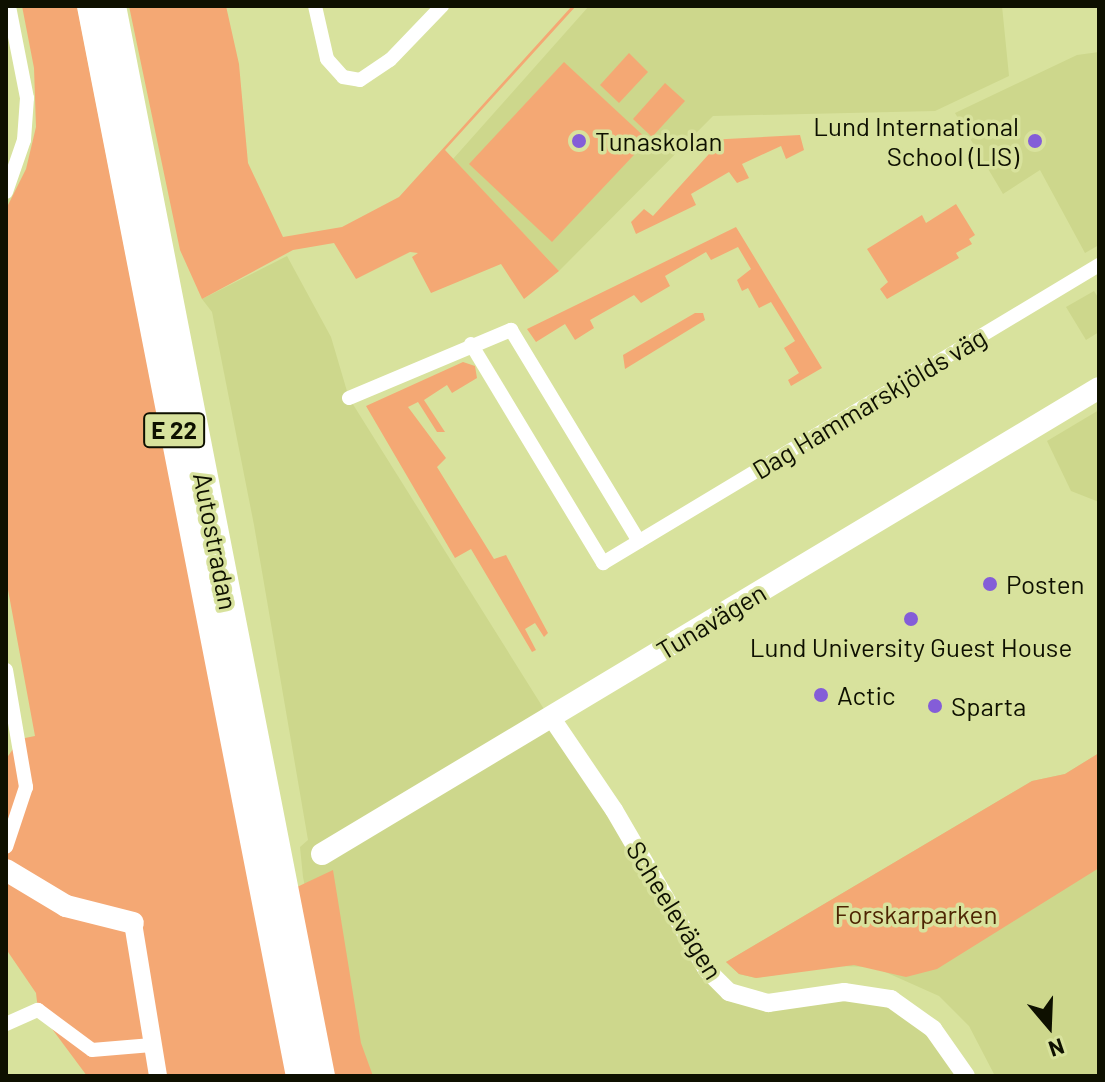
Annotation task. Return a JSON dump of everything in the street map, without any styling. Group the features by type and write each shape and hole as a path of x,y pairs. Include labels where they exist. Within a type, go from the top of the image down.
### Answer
{"highway":[{"name":"Autostradan","path":"91,6 267,850"},
{"name":"Autostradan","path":"112,6 267,850 300,1076"},
{"name":"Autostradan","path":"276,904 321,1076"}],"main road":[{"name":"Tunavägen","path":"322,854 1099,388"},
{"path":"6,870 66,906 133,923"}],"street":[{"path":"6,192 26,126 27,98 9,6"},
{"path":"315,6 327,59 343,77 360,80 390,60 442,6"},
{"name":"Dag Hammarskjölds väg","path":"471,344 603,563 1099,265"},
{"path":"349,398 505,329 523,344 639,541"},
{"path":"6,670 26,787 6,847"},
{"name":"Scheelevägen","path":"551,717 614,810 707,970 729,992 768,1003 856,992 891,999 933,1029 966,1076"},
{"path":"133,923 158,1076"},
{"path":"6,1024 38,1010 92,1050 152,1045"}],"shaded area":[{"name":"Tunaskolan","path":"589,6 1002,6 1009,76 935,111 713,116 559,271 453,159"},
{"name":"Lund International School (LIS)","path":"1099,52 1099,245 1085,253 1040,170 1003,194 955,113 1077,55"},
{"path":"287,256 331,337 349,398 695,950 749,999 891,999 966,1076 344,1076 303,877 300,847 308,840 254,525 212,312 202,299"},
{"path":"1094,291 1099,299 1099,332 1086,340 1066,307"},
{"path":"1099,410 1099,502 1071,491 1047,441"},
{"name":"Forskarparken","path":"1099,753 1099,1076 995,1076 969,1026 939,996 874,967 837,966 756,978 739,974 726,962 1032,781 1065,774"}],"green space":[{"path":"22,6 77,6 287,1076 87,1076 38,1010 36,993 6,949 6,759 20,739 35,736 6,579 6,209 26,169 36,127 34,68"},
{"path":"129,6 226,6 239,64 248,163 283,237 342,227 399,197 572,6 576,6 445,150 559,271 524,299 501,264 431,293 412,257 418,253 410,252 356,279 334,243 293,250 202,299 180,250"},
{"path":"629,53 648,72 619,103 600,85"},
{"path":"564,62 648,140 552,242 469,164"},
{"path":"665,83 685,101 652,137 633,119"},
{"path":"800,135 804,150 786,159 781,146 742,164 749,178 737,183 729,172 691,194 696,205 636,234 631,222 644,209 653,216 709,154 702,145 708,140"},
{"path":"956,204 975,235 969,239 972,244 956,253 959,258 887,299 880,289 888,282 867,249 922,215 926,223"},
{"path":"736,227 822,368 791,386 788,380 799,373 784,348 795,341 771,302 759,308 748,288 742,291 737,280 751,269 738,247 711,260 706,252 665,276 670,286 641,303 634,295 590,320 594,328 575,340 565,324 536,342 527,329"},
{"path":"695,313 703,313 705,320 625,369 623,355"},
{"path":"463,362 475,366 477,378 452,393 447,385 424,400 445,432 437,432 418,402 408,407 446,458 437,467 494,559 506,555 548,633 544,637 535,623 525,629 536,650 532,652 471,549 455,558 366,406"},
{"name":"Forskarparken","path":"1099,753 1099,868 937,969 906,977 854,965 756,978 739,974 726,962 1032,781 1065,774"},
{"path":"333,870 361,1043 373,1076 334,1076 297,887"}],"place":[{"name":"Tunaskolan","path":"579,141"},
{"name":"Lund International School (LIS)","path":"1035,141"},
{"name":"Posten","path":"990,584"},
{"name":"Lund University Guest House","path":"911,619"},
{"name":"Actic","path":"821,695"},
{"name":"Sparta","path":"935,706"}]}
